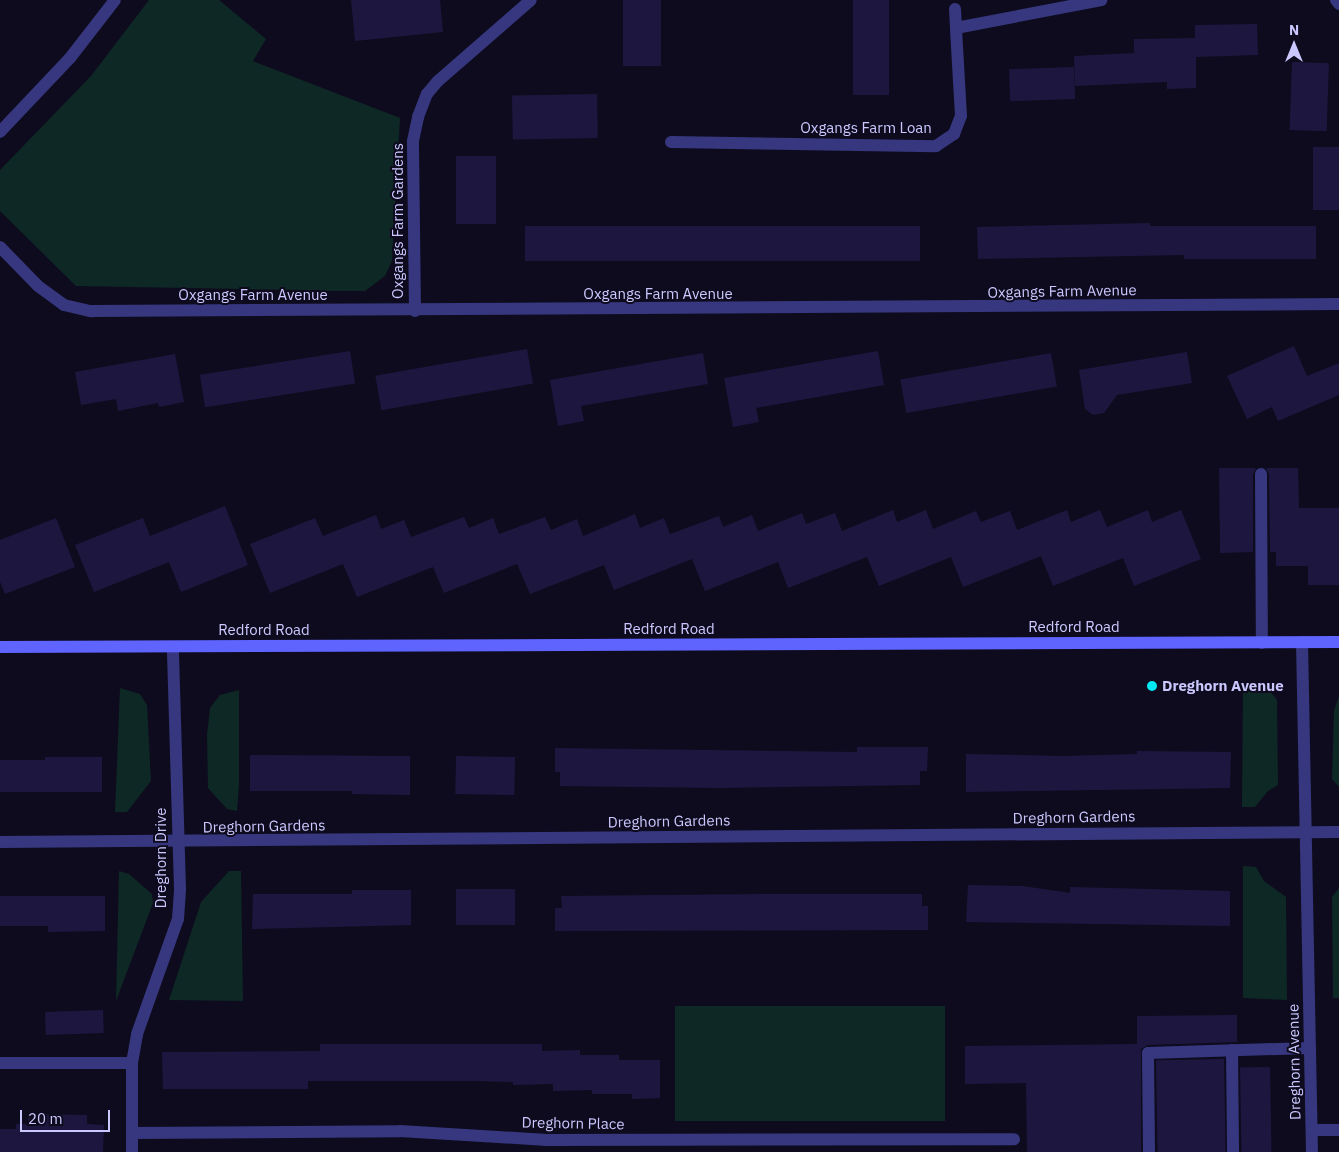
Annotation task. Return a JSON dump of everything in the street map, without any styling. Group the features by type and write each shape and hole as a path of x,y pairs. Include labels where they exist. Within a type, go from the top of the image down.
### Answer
{"main road":[{"name":"Redford Road","path":"0,647 1339,642"}],"street":[{"path":"0,132 70,58 116,0"},
{"name":"Oxgangs Farm Gardens","path":"415,311 413,141 418,117 427,94 438,82 532,0"},
{"path":"956,28 1101,0"},
{"path":"1336,0 1339,4"},
{"name":"Oxgangs Farm Loan","path":"671,142 936,146 954,134 961,116 955,9"},
{"name":"Oxgangs Farm Avenue","path":"0,247 38,286 64,305 91,311 415,311 1339,304"},
{"path":"1261,474 1262,643"},
{"name":"Dreghorn Avenue","path":"1302,642 1312,1152"},
{"name":"Dreghorn Drive","path":"132,1152 132,1063 137,1034 178,919 180,842 173,647"},
{"name":"Dreghorn Gardens","path":"0,842 1339,832"},
{"path":"1149,1152 1148,1053 1310,1048"},
{"path":"1232,1050 1233,1152"},
{"path":"0,1063 132,1063"},
{"path":"1312,1130 1339,1130"},
{"name":"Dreghorn Place","path":"132,1133 400,1131 548,1140 1014,1139"}],"green space":[{"path":"149,0 219,0 266,39 253,61 400,118 392,261 385,276 365,291 320,291 312,294 301,290 76,286 0,211 0,170 91,76"},
{"path":"1243,684 1267,687 1277,700 1278,785 1268,791 1255,807 1242,807"},
{"path":"120,688 140,694 147,705 151,781 127,812 115,812"},
{"path":"239,690 239,785 237,811 227,809 208,788 207,735 210,708 220,695"},
{"path":"1339,696 1339,787 1332,779 1334,711"},
{"path":"1243,866 1256,867 1264,881 1286,897 1287,1000 1243,998"},
{"path":"119,871 129,874 152,894 153,903 116,1001"},
{"path":"229,871 241,871 243,1001 169,1000 201,902"},
{"path":"1339,888 1339,998 1333,998 1332,897"},
{"path":"675,1006 945,1006 945,1121 675,1121"}],"building":[{"path":"351,0 440,0 443,32 355,41"},
{"path":"623,0 661,0 661,66 623,66"},
{"path":"853,0 889,0 889,95 853,95"},
{"path":"1257,24 1258,55 1196,57 1196,88 1167,89 1167,82 1075,86 1074,56 1134,53 1134,39 1195,38 1195,25"},
{"path":"1292,62 1329,63 1327,131 1290,130"},
{"path":"1074,67 1075,99 1010,101 1009,69"},
{"path":"597,94 598,138 513,139 512,95"},
{"path":"1313,147 1339,147 1339,210 1313,210"},
{"path":"456,156 496,156 496,224 456,224"},
{"path":"1150,223 1150,226 1316,226 1316,259 1184,259 1184,255 978,259 977,227"},
{"path":"525,226 920,226 920,261 525,261"},
{"path":"1294,346 1307,376 1339,363 1339,395 1278,421 1272,407 1247,419 1227,376"},
{"path":"527,349 533,383 381,410 375,376"},
{"path":"350,351 355,384 205,407 200,375"},
{"path":"878,351 884,385 756,408 759,422 733,427 724,378"},
{"path":"1187,352 1192,383 1117,395 1104,413 1093,415 1085,409 1079,370"},
{"path":"703,353 708,384 581,406 584,421 558,426 550,380"},
{"path":"1051,353 1057,386 906,413 900,380"},
{"path":"175,354 184,402 159,407 158,403 118,411 116,399 81,405 75,372"},
{"path":"1219,468 1256,468 1253,474 1253,552 1220,553"},
{"path":"1266,468 1298,468 1299,508 1339,508 1339,585 1308,585 1308,566 1276,566 1276,552 1270,552 1269,474"},
{"path":"225,506 248,565 181,592 169,562 94,592 75,545 143,518 150,536"},
{"path":"893,510 897,522 926,510 933,529 976,511 981,522 1010,511 1017,530 1067,510 1071,522 1100,510 1107,527 1148,510 1152,522 1181,510 1201,559 1134,586 1123,558 1053,586 1041,556 963,587 951,557 879,586 867,557 788,588 778,562 705,591 692,559 614,590 604,565 530,594 517,564 444,593 433,567 357,597 343,564 270,593 250,544 315,518 323,536 376,515 381,529 404,520 411,537 464,517 469,528 493,518 499,534 545,517 551,530 577,519 583,536 635,514 640,528 664,518 670,534 719,516 723,527 752,515 758,531 802,513 806,524 835,513 842,531"},
{"path":"56,518 75,567 5,594 0,582 0,540"},
{"path":"857,747 928,747 927,771 920,771 920,785 720,788 560,786 560,772 555,772 555,748 857,752"},
{"path":"1137,751 1231,752 1230,788 966,792 966,754 1063,756 1137,754"},
{"path":"250,755 410,756 410,795 352,794 352,791 250,791"},
{"path":"456,756 515,757 514,795 455,794"},
{"path":"45,757 102,757 102,792 0,792 0,760 45,760"},
{"path":"968,885 1023,886 1070,893 1070,887 1230,891 1230,926 966,922"},
{"path":"456,889 515,889 515,925 456,925"},
{"path":"352,890 411,890 411,925 252,929 253,894 352,894"},
{"path":"922,894 922,906 928,906 928,930 555,931 555,908 562,908 561,896"},
{"path":"0,896 105,896 105,931 48,932 48,926 0,926"},
{"path":"103,1010 104,1033 46,1035 45,1012"},
{"path":"1237,1015 1237,1042 1148,1045 1141,1049 1141,1152 1027,1152 1026,1083 965,1084 965,1046 1137,1044 1137,1016"},
{"path":"320,1044 542,1044 542,1051 580,1050 580,1055 619,1055 619,1060 660,1060 660,1098 632,1099 632,1094 592,1094 592,1090 553,1091 553,1084 513,1085 513,1082 475,1081 308,1081 308,1089 163,1089 162,1052 320,1051"},
{"path":"1224,1059 1226,1152 1158,1152 1156,1060"},
{"path":"1270,1067 1271,1152 1241,1152 1240,1068"},
{"path":"28,1114 87,1115 87,1124 104,1125 103,1152 0,1152 0,1129 16,1129 16,1124 28,1124"}],"place":[{"name":"Dreghorn Avenue","path":"1152,686"}]}
